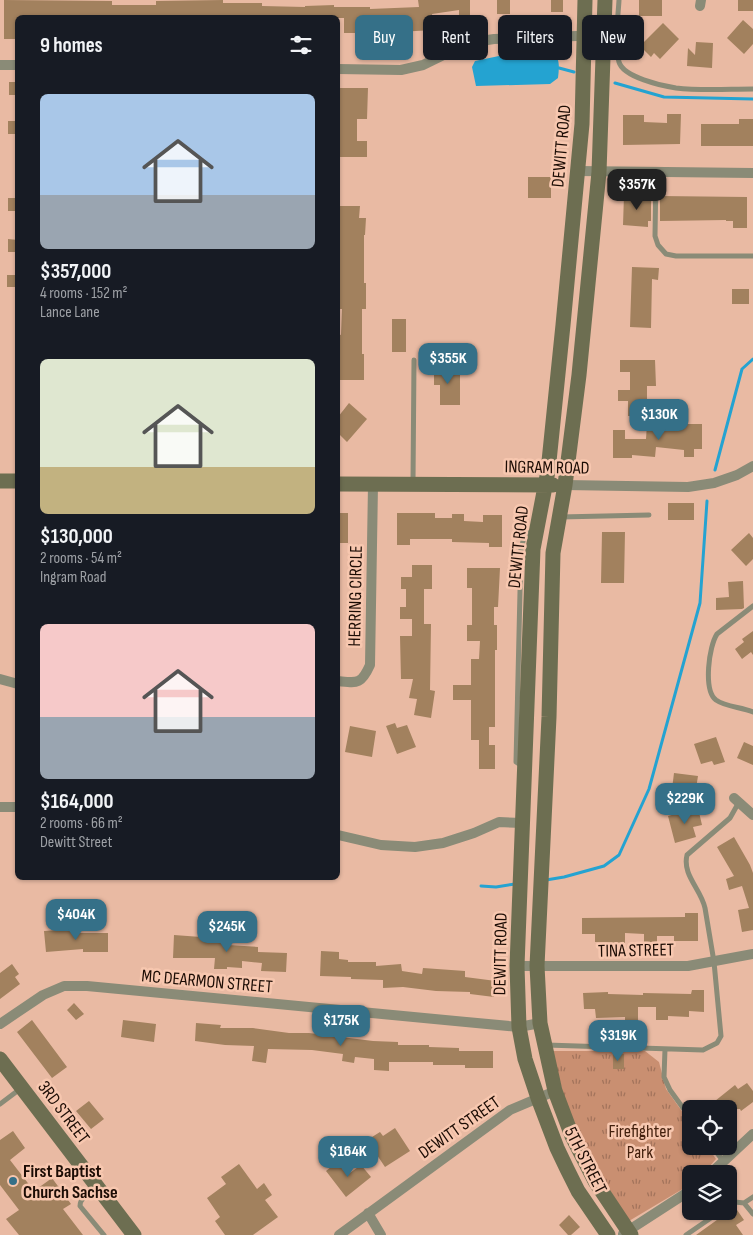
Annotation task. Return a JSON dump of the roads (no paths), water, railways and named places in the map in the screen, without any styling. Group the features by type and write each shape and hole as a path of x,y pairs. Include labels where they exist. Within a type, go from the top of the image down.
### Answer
{"main road":[{"name":"DEWITT ROAD","path":"585,0 585,15"},
{"name":"DEWITT ROAD","path":"604,0 604,15"},
{"name":"DEWITT ROAD","path":"538,1098 526,1059 519,1027 517,966 533,550 548,471 578,171 583,106 584,60"},
{"name":"DEWITT ROAD","path":"555,1091 540,1024 536,966 547,769 551,587 553,553 565,486 579,376 599,172 603,60"},
{"path":"0,481 15,481"},
{"name":"INGRAM ROAD","path":"340,484 565,486"},
{"path":"536,533 556,535"},
{"path":"524,767 547,769"},
{"path":"522,823 544,824"},
{"name":"3RD STREET","path":"0,1059 134,1235"},
{"name":"5TH STREET","path":"555,1091 572,1136 595,1181 627,1234"},
{"name":"5TH STREET","path":"538,1098 566,1169 608,1235"}],"street":[{"path":"340,69 401,70 423,65 468,43 494,39 582,36"},
{"path":"0,65 15,66"},
{"path":"578,171 753,173"},
{"name":"INGRAM ROAD","path":"565,486 688,487 714,483 737,475 753,466"},
{"name":"HERRING CIRCLE","path":"340,681 357,683 365,678 370,665 373,485"},
{"path":"0,679 15,683"},
{"path":"737,800 753,815"},
{"path":"0,808 15,807"},
{"path":"340,835 380,845 415,848 443,844 499,822 522,823"},
{"name":"TINA STREET","path":"517,966 688,966 753,954"},
{"name":"MC DEARMON STREET","path":"0,1024 43,995 64,986 87,986 519,1027 540,1024"},
{"name":"DEWITT STREET","path":"340,1235 510,1110 555,1091"},
{"path":"719,1165 753,1134"},
{"path":"627,1234 682,1196"},
{"path":"368,1213 381,1235"}],"lane":[{"path":"619,0 617,40 619,63 625,71 643,80 676,88 753,89"},
{"path":"656,172 655,236 658,245 666,254 676,256 753,256"},
{"path":"413,485 414,360"},
{"path":"560,517 649,515"},
{"path":"753,606 713,640 709,681 711,694 716,700 726,705 753,712"},
{"path":"545,1045 703,1050 717,1043 721,1036 714,962 703,898 686,869 686,862 687,855 730,818 737,800"},
{"path":"665,1049 664,1078 682,1107"},
{"path":"0,1104 22,1088"},
{"path":"719,1155 723,1161"},
{"path":"98,1187 80,1202 80,1206 104,1235"},
{"path":"737,1202 744,1203 753,1197"},
{"path":"744,1203 753,1214"},
{"path":"686,1235 708,1220"}],"water":[{"path":"498,56 498,60 558,60 558,78 550,84 476,86 472,67 475,61 488,60 488,58"}],"waterway":[{"path":"559,68 574,72"},
{"path":"615,83 664,97 753,99"},
{"path":"715,470 742,369 753,359"},
{"path":"546,880 604,866 619,855 649,789 700,603 707,501"},
{"path":"481,886 496,887 515,884"}],"place":[{"name":"First Baptist Church Sachse","path":"13,1181"}],"park label":[{"name":"Firefighter Park","path":"640,1141"}]}
